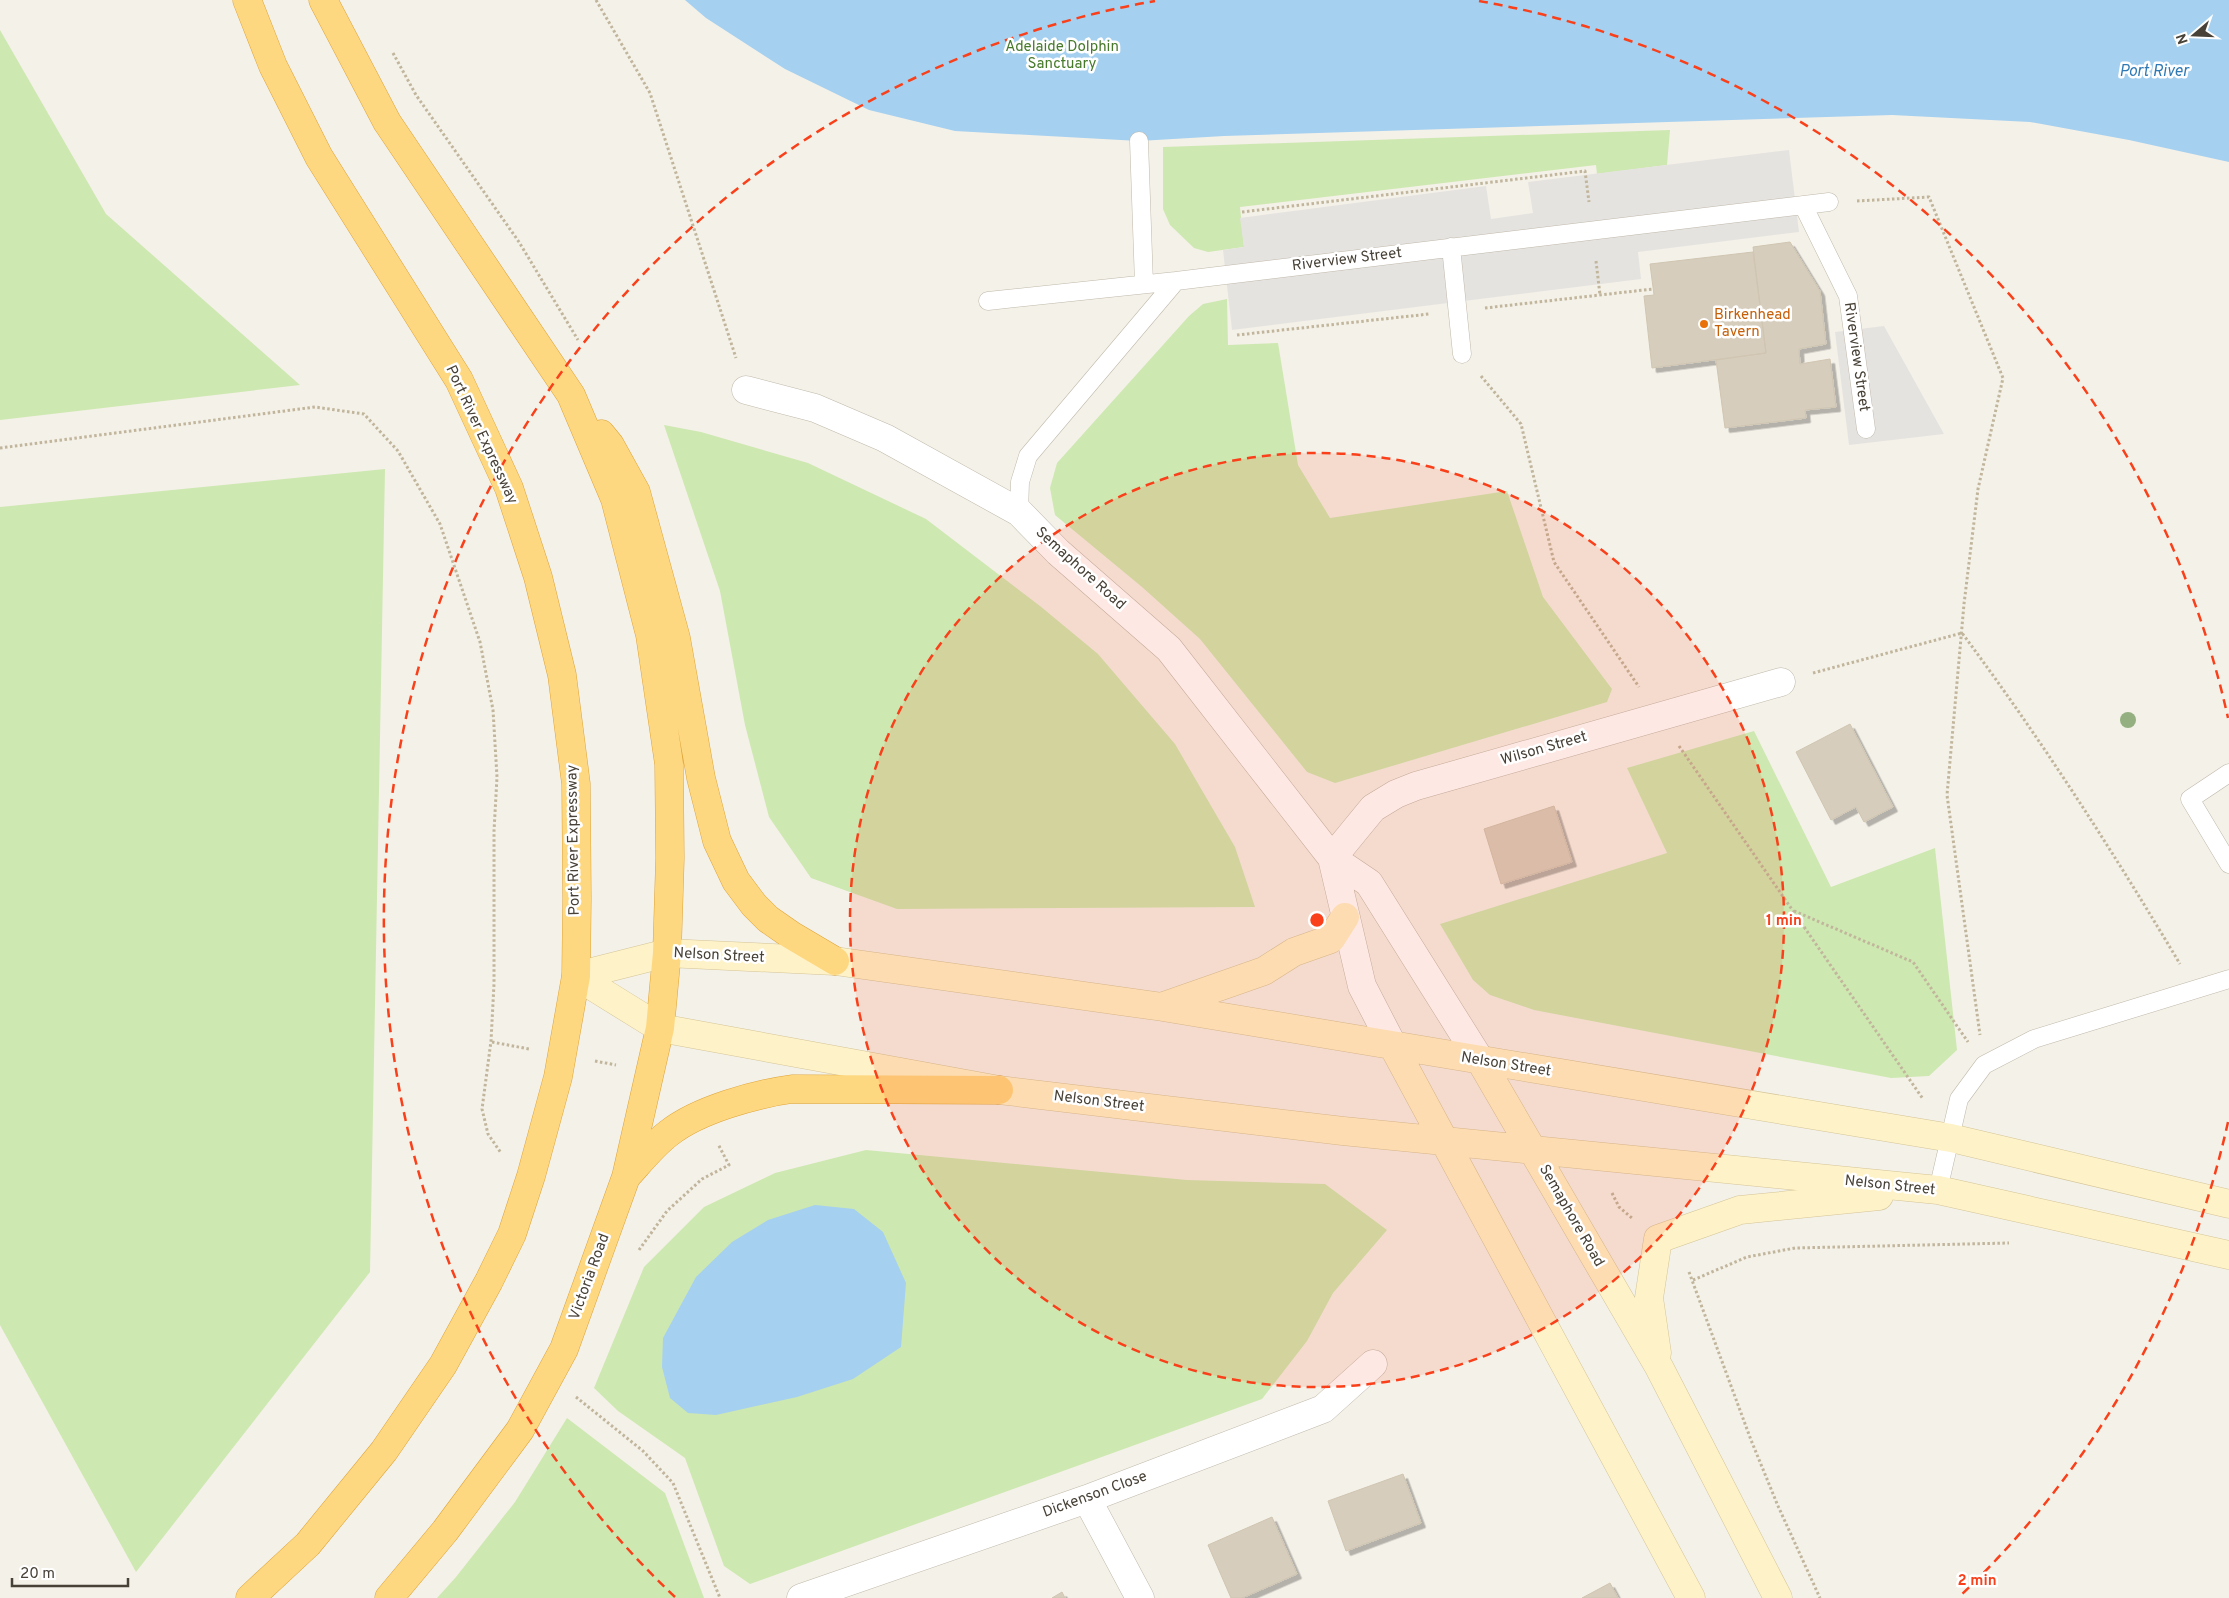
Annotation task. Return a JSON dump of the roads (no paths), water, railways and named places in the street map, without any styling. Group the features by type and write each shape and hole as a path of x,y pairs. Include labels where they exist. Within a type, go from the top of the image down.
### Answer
{"highway":[{"name":"Port River Expressway","path":"247,0 273,66 320,157 459,380 509,488 538,577 563,685 576,784 576,976"},
{"path":"323,0 387,122 571,395 610,445 636,492 676,638 701,778 716,841 736,881 754,905 768,919 835,961"},
{"name":"Victoria Road","path":"389,1598 445,1531 520,1430 564,1349 626,1177 660,1028 667,953 670,858 669,764 650,635 615,499 571,395"},
{"path":"250,1598 308,1544 384,1451 442,1365 489,1281 508,1242 531,1176 558,1077 576,976"},
{"path":"626,1177 668,1133 703,1114 770,1092 792,1089 999,1090"}],"main road":[{"path":"1163,1007 1264,971 1294,952 1331,939 1345,917"},
{"name":"Nelson Street","path":"576,976 667,953 835,961 1163,1007 1950,1138 2229,1204"},
{"name":"Nelson Street","path":"576,976 660,1028 999,1090 1445,1141 1938,1190 2229,1256"},
{"name":"Semaphore Road","path":"1393,1046 1691,1598"},
{"name":"Semaphore Road","path":"1480,1060 1659,1367 1778,1598"},
{"path":"1659,1367 1649,1298 1658,1239 1740,1210 1938,1190"}],"street":[{"name":"Semaphore Road","path":"746,390 815,408 885,438 1019,512 1058,552 1169,649 1332,858 1369,883 1480,1060"},
{"name":"Wilson Street","path":"1332,858 1373,808 1396,794 1416,786 1781,682"},
{"name":"Semaphore Road","path":"1332,858 1362,986 1393,1046"},
{"name":"Dickenson Close","path":"802,1598 1088,1499 1324,1409 1374,1364"},
{"path":"1088,1499 1140,1598"}],"lane":[{"path":"1139,141 1144,284"},
{"name":"Riverview Street","path":"988,301 1176,281 1829,202"},
{"name":"Riverview Street","path":"1803,205 1848,296 1866,429"},
{"path":"1452,247 1462,354"},
{"path":"1019,512 1020,482 1028,456 1176,281"},
{"path":"2229,773 2190,799 2229,864"},
{"path":"1938,1190 1959,1099 1984,1065 2034,1039 2229,979"}],"water":[{"name":"Port River","path":"685,0 2229,0 2229,162 2129,140 2030,122 1892,115 1224,136 1139,141 955,131 869,110 785,69 706,18"},
{"path":"815,1205 854,1209 883,1232 906,1283 901,1347 853,1379 797,1397 716,1415 688,1413 670,1398 662,1367 663,1338 696,1277 732,1242 768,1220"}],"place":[{"name":"Birkenhead Tavern","path":"1704,324"}],"park label":[{"name":"Adelaide Dolphin Sanctuary","path":"1062,56"}]}
